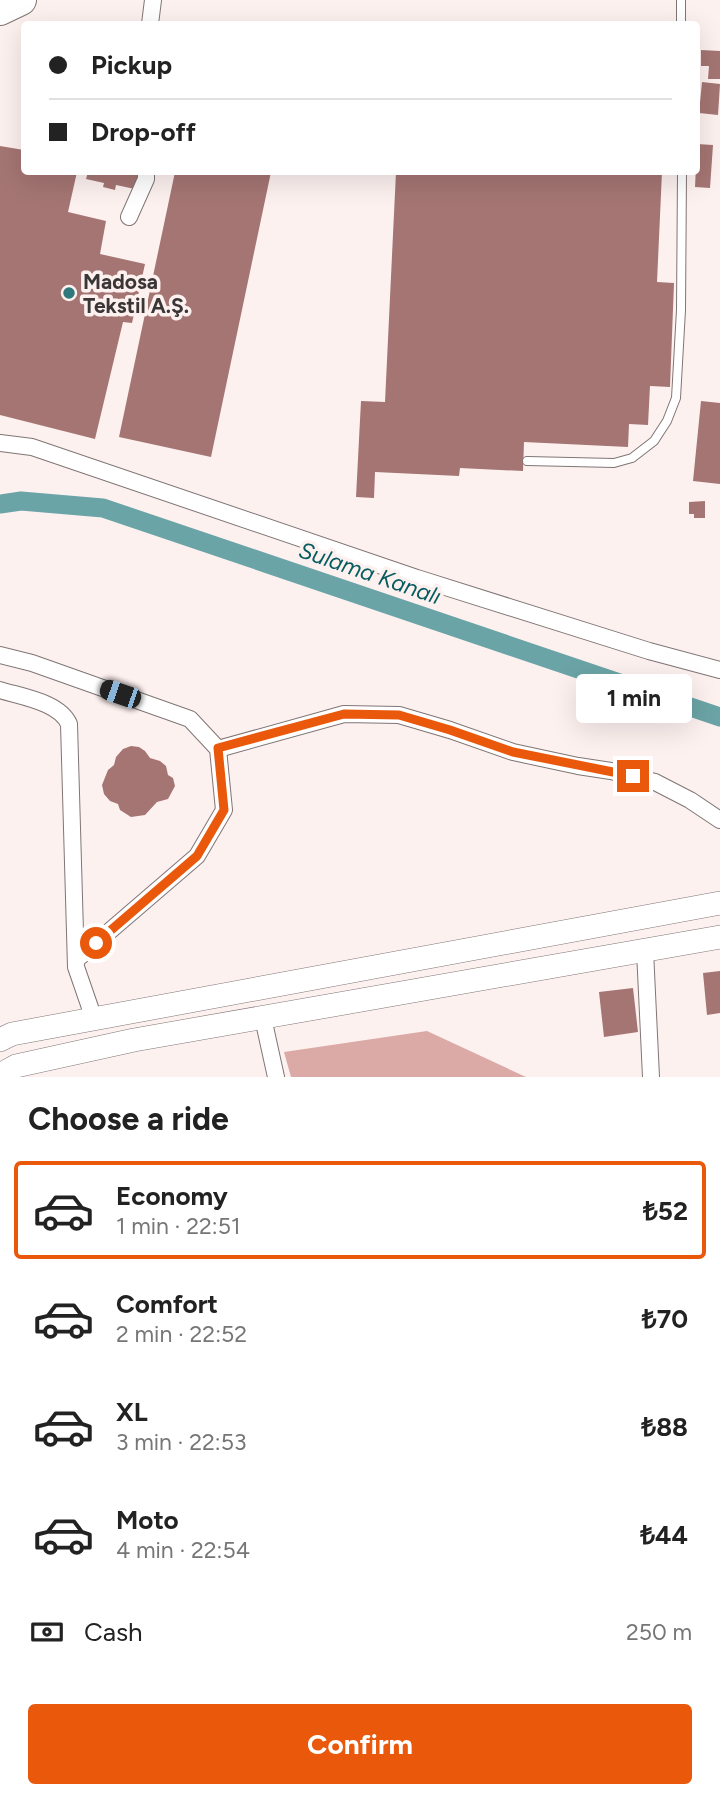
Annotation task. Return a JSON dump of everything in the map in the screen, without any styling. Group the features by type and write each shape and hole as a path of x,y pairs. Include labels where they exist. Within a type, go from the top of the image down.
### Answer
{"highway":[{"path":"0,10 21,0"}],"main road":[{"path":"0,1040 12,1034 720,903"},
{"path":"0,1075 16,1066 134,1040 720,937"}],"street":[{"path":"150,21 153,0"},
{"path":"129,217 146,175"},
{"path":"0,443 32,447 416,578 649,651 720,670"},
{"path":"0,655 32,663 190,719 218,748 224,810 197,856 76,960"},
{"path":"0,690 53,708 66,717 69,724 76,960 94,1019"},
{"path":"218,748 344,714 399,715 513,752 655,782 690,800 720,820"},
{"path":"645,951 651,1077"},
{"path":"263,1018 275,1077"}],"lane":[{"path":"681,0 681,21"},
{"path":"527,461 614,463 632,457 654,442 667,421 676,398 681,310 682,175"}],"shaded area":[{"path":"427,1031 526,1077 291,1077 284,1052"}],"building":[{"path":"701,50 720,51 720,79 708,79 709,66 701,66"},
{"path":"702,82 720,84 718,115 700,113"},
{"path":"700,144 713,145 710,188 695,187 696,175 700,175"},
{"name":"Madosa Tekstil A.Ş.","path":"0,146 21,150 21,175 76,175 68,212 106,221 100,254 145,264 132,323 123,322 95,439 0,415"},
{"path":"87,175 138,175 135,189 116,185 115,190 103,187 104,183 86,179"},
{"path":"174,175 270,175 211,457 119,437"},
{"path":"396,175 662,175 657,282 674,283 670,387 650,386 648,425 629,424 628,447 524,442 523,471 460,468 459,476 375,472 374,498 356,497 361,401 385,402"},
{"path":"701,401 720,403 720,484 693,481"},
{"path":"705,501 705,518 694,518 694,514 689,514 689,502"},
{"path":"139,747 150,758 166,766 175,786 168,799 157,802 145,815 131,817 120,810 118,804 110,801 104,794 102,785 116,757 123,749"},
{"path":"720,971 720,1013 707,1015 703,973"},
{"path":"633,988 638,1032 604,1037 599,992"}],"waterway":[{"name":"Sulama Kanalı","path":"0,504 21,501 103,508 720,717"}],"place":[{"name":"Madosa Tekstil A.Ş.","path":"69,293"}],"route":[{"path":"96,943 197,856 224,810 218,748 344,714 399,715 513,752 633,776"}]}
